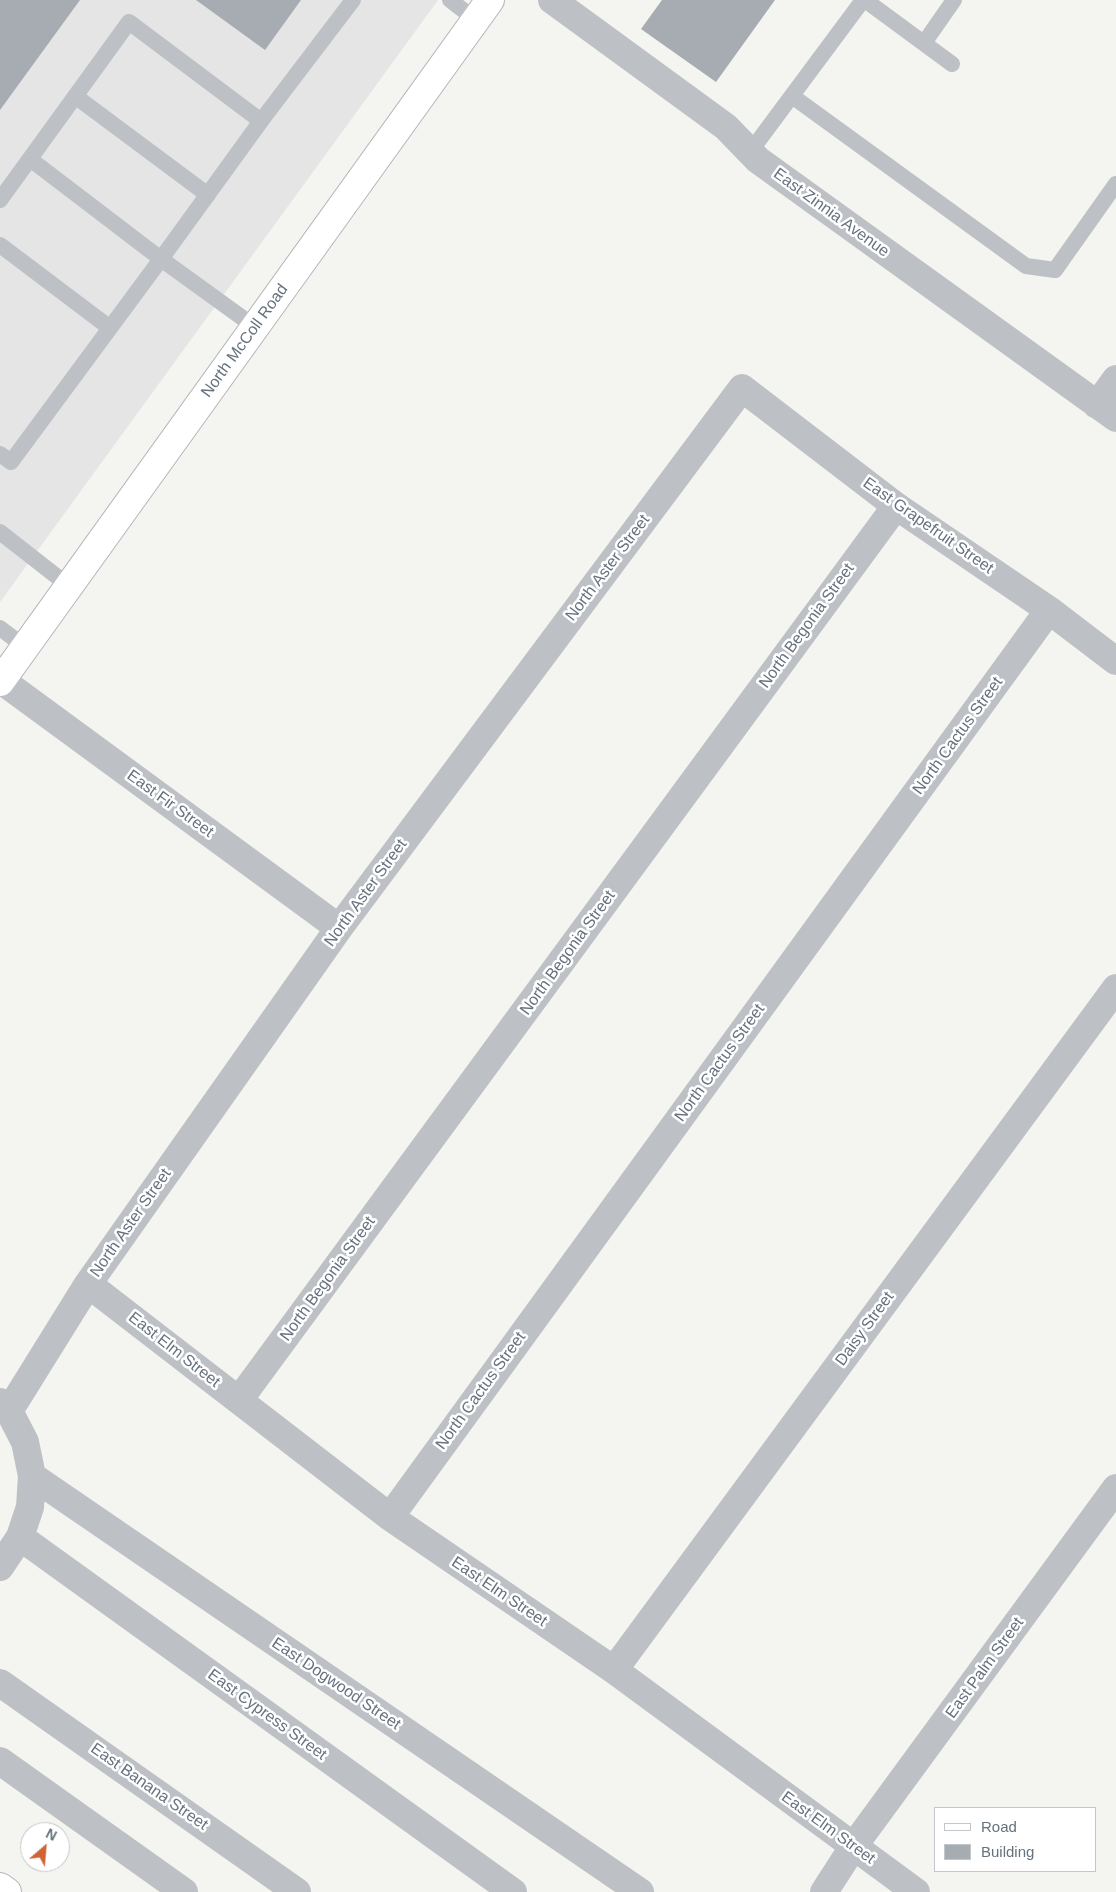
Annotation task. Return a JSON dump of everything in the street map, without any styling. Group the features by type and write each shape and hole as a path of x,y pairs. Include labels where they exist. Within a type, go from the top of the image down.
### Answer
{"main road":[{"name":"North McColl Road","path":"1,681 483,10"},
{"path":"0,1887 7,1892"}],"street":[{"name":"East Zinnia Avenue","path":"552,0 726,127 758,160 1107,412"},
{"path":"1107,412 1116,379"},
{"name":"East Grapefruit Street","path":"742,388 896,506 1049,610 1116,662"},
{"name":"North Aster Street","path":"4,1406 339,928 742,388"},
{"name":"North Begonia Street","path":"239,1400 896,506"},
{"name":"North Cactus Street","path":"390,1517 1049,610"},
{"name":"East Fir Street","path":"1,681 339,928"},
{"name":"Daisy Street","path":"614,1670 1116,988"},
{"name":"East Elm Street","path":"88,1284 390,1517 614,1670 916,1892"},
{"path":"0,1566 20,1537 30,1507 32,1476 25,1442 4,1406"},
{"name":"East Dogwood Street","path":"32,1476 640,1892"},
{"name":"East Palm Street","path":"853,1847 1116,1488"},
{"name":"East Cypress Street","path":"20,1537 513,1892"},
{"name":"East Banana Street","path":"0,1682 297,1892"},
{"path":"0,1760 184,1892"},
{"path":"824,1892 853,1847"}],"lane":[{"path":"0,454 11,462 261,120 353,0"},
{"path":"450,0 483,10"},
{"path":"750,152 864,0 952,64"},
{"path":"924,43 954,0"},
{"path":"0,200 129,22 261,120"},
{"path":"75,96 208,195"},
{"path":"792,96 1026,266 1055,270 1115,189"},
{"path":"30,159 161,259 255,327"},
{"path":"0,245 110,328"},
{"path":"0,532 69,586"},
{"path":"0,628 25,647"}],"shaded area":[{"path":"0,0 438,0 0,602"}],"building":[{"path":"0,0 80,0 0,110"},
{"path":"196,0 301,0 265,50"},
{"path":"662,0 775,0 716,82 641,29"}]}
